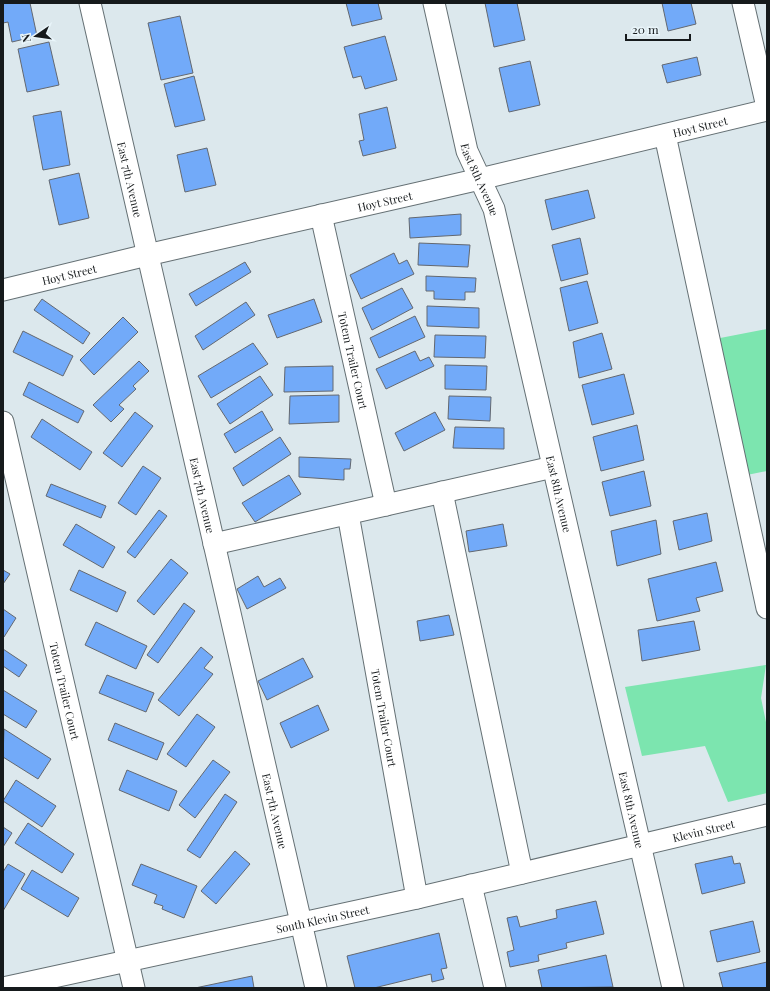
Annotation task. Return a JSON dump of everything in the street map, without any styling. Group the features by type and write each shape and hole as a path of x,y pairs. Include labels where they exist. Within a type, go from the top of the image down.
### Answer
{"street":[{"name":"East 7th Avenue","path":"90,3 316,988"},
{"name":"East 8th Avenue","path":"434,3 467,151 494,209 674,988"},
{"path":"743,3 767,109"},
{"name":"Hoyt Street","path":"3,290 147,255 480,180 767,109"},
{"path":"665,135 767,608"},
{"name":"Totem Trailer Court","path":"321,216 386,505"},
{"name":"Totem Trailer Court","path":"3,422 134,988"},
{"path":"214,544 553,467"},
{"path":"442,492 522,873"},
{"name":"Totem Trailer Court","path":"348,514 417,898"},
{"name":"Klevin Street","path":"640,845 767,815"},
{"name":"South Klevin Street","path":"3,988 417,898 640,845"},
{"path":"471,885 495,988"}],"green space":[{"path":"767,329 767,471 747,475 715,339"},
{"path":"766,665 761,698 767,727 767,793 728,802 705,746 642,756 625,687"}],"building":[{"path":"3,3 30,3 37,36 12,42 8,22 3,23"},
{"path":"346,3 378,3 382,19 352,26"},
{"path":"485,3 517,3 525,40 494,47"},
{"path":"662,3 691,3 696,24 668,31"},
{"path":"180,16 193,73 161,80 148,23"},
{"path":"385,36 397,80 365,89 361,76 353,78 344,47"},
{"path":"49,42 59,85 27,92 18,49"},
{"path":"697,57 701,75 667,83 662,65"},
{"path":"530,61 540,105 509,112 499,68"},
{"path":"194,76 205,120 175,127 164,84"},
{"path":"387,107 396,148 363,156 359,141 364,140 359,114"},
{"path":"61,111 70,165 43,170 33,116"},
{"path":"207,148 216,185 185,192 177,155"},
{"path":"79,173 89,218 59,225 49,180"},
{"path":"588,190 595,218 552,230 545,200"},
{"path":"461,214 461,235 410,238 409,218"},
{"path":"580,238 588,274 561,281 552,245"},
{"path":"419,243 470,245 468,267 418,265"},
{"path":"394,253 399,264 407,260 414,274 361,299 350,275"},
{"path":"245,262 251,272 196,306 189,294"},
{"path":"426,276 476,278 475,292 465,292 465,300 434,299 434,291 426,291"},
{"path":"587,281 598,323 569,331 560,288"},
{"path":"402,288 413,308 372,330 362,308"},
{"path":"42,299 90,333 83,344 34,310"},
{"path":"314,299 322,322 277,338 268,315"},
{"path":"246,302 255,315 203,350 195,336"},
{"path":"427,306 479,308 479,328 427,326"},
{"path":"415,316 425,337 379,358 370,338"},
{"path":"123,317 138,332 94,375 80,360"},
{"path":"23,331 73,356 63,376 13,352"},
{"path":"602,333 612,369 579,378 573,342"},
{"path":"435,335 486,336 485,358 434,357"},
{"path":"253,343 268,364 211,398 198,376"},
{"path":"415,351 420,361 429,357 434,366 386,389 376,369"},
{"path":"139,361 149,371 133,386 136,389 119,405 124,409 111,422 93,405"},
{"path":"445,365 487,366 486,390 445,389"},
{"path":"333,366 333,391 284,392 285,367"},
{"path":"624,374 634,414 592,425 582,385"},
{"path":"260,376 273,395 230,424 217,404"},
{"path":"29,382 84,411 78,423 23,395"},
{"path":"339,395 339,422 289,424 290,396"},
{"path":"449,396 491,397 490,421 448,419"},
{"path":"262,411 273,430 235,453 224,434"},
{"path":"135,412 153,426 122,467 103,453"},
{"path":"435,412 445,430 404,451 395,433"},
{"path":"42,419 92,452 80,470 31,437"},
{"path":"637,425 644,460 601,471 593,437"},
{"path":"455,427 504,428 504,449 453,448"},
{"path":"280,437 291,454 243,486 233,468"},
{"path":"299,457 351,459 350,469 344,469 344,480 299,477"},
{"path":"143,466 161,478 136,515 118,503"},
{"path":"644,471 651,506 610,516 602,482"},
{"path":"289,475 301,494 255,522 242,503"},
{"path":"51,484 106,506 101,518 46,496"},
{"path":"159,510 167,516 135,558 127,552"},
{"path":"707,513 712,541 679,550 673,521"},
{"path":"656,520 661,554 617,566 611,531"},
{"path":"76,524 115,547 103,568 63,545"},
{"path":"503,524 507,546 469,552 466,531"},
{"path":"171,559 188,573 154,615 137,601"},
{"path":"716,562 723,591 696,598 700,611 657,621 648,579"},
{"path":"3,570 10,574 3,584"},
{"path":"79,570 126,592 117,612 70,590"},
{"path":"258,576 264,587 280,578 286,588 247,609 237,589"},
{"path":"184,603 195,611 158,663 147,655"},
{"path":"3,609 16,618 4,637 3,637"},
{"path":"449,615 454,635 420,641 417,621"},
{"path":"694,621 700,650 642,661 638,630"},
{"path":"96,622 147,646 136,669 85,645"},
{"path":"201,647 213,657 204,668 213,674 179,716 158,700"},
{"path":"3,649 27,665 19,677 3,666"},
{"path":"303,658 313,677 267,700 258,681"},
{"path":"107,675 154,693 146,712 99,693"},
{"path":"3,690 37,711 26,728 3,714"},
{"path":"318,705 329,730 291,748 280,723"},
{"path":"197,714 215,727 186,767 167,754"},
{"path":"115,723 164,743 157,760 108,740"},
{"path":"4,729 51,759 38,779 3,757"},
{"path":"213,760 230,772 195,818 179,805"},
{"path":"127,770 177,791 169,811 119,790"},
{"path":"16,780 56,806 42,827 3,801"},
{"path":"225,794 237,802 200,858 187,850"},
{"path":"28,823 74,854 62,873 15,843"},
{"path":"3,827 12,833 3,847"},
{"path":"235,851 250,864 216,904 201,891"},
{"path":"732,856 734,864 740,863 745,883 702,894 695,864"},
{"path":"8,864 25,874 3,911 3,872"},
{"path":"141,864 197,886 184,918 162,909 163,906 154,903 157,895 132,885"},
{"path":"32,870 79,898 68,917 21,889"},
{"path":"596,901 604,934 566,943 567,948 538,955 539,961 510,967 507,952 514,950 507,918 517,916 520,927 557,918 556,910"},
{"path":"753,921 760,952 717,962 710,931"},
{"path":"439,933 447,968 441,969 444,979 432,982 431,974 374,988 355,988 347,956"},
{"path":"606,955 613,987 542,988 538,970"},
{"path":"767,962 767,988 723,988 719,973"},
{"path":"252,976 254,988 195,988"}]}
